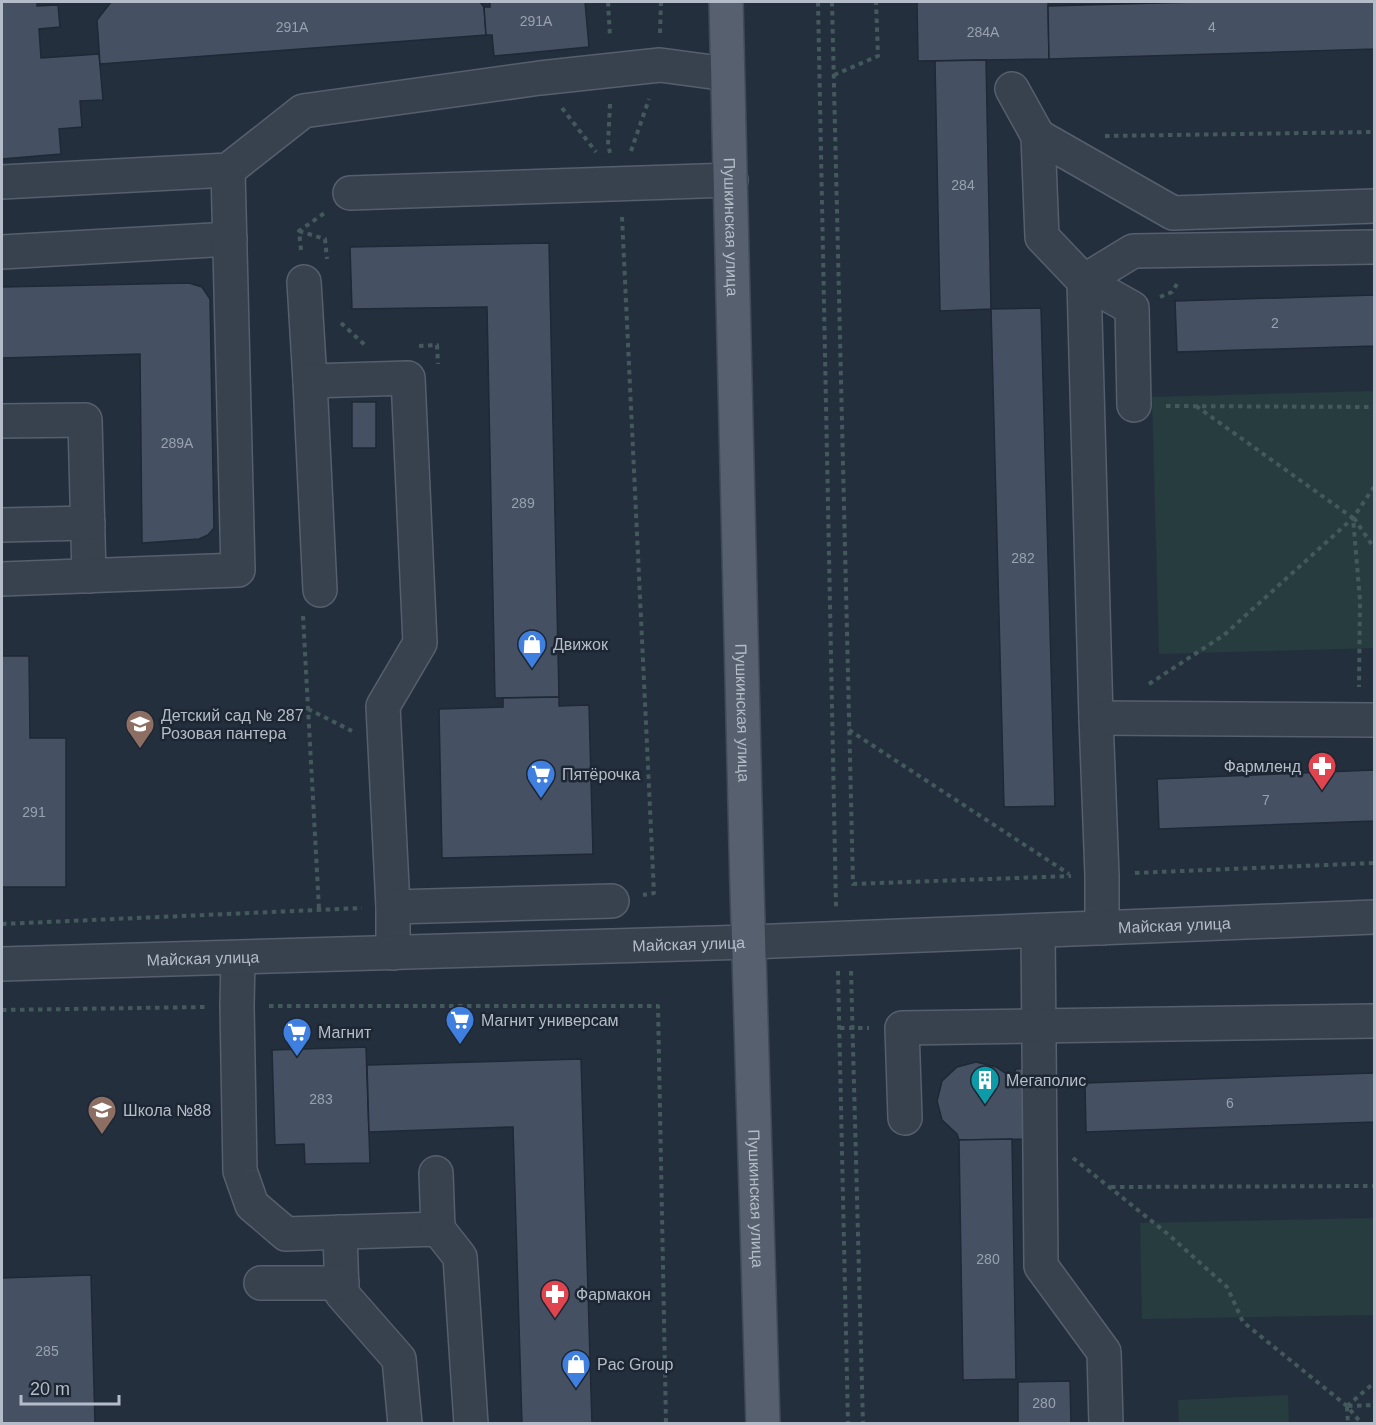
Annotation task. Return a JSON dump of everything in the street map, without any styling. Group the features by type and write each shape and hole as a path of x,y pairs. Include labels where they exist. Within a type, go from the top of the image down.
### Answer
{"main road":[{"name":"Пушкинская улица","path":"726,2 763,1424"}],"street":[{"path":"2,183 228,170 303,111 540,78 660,65 727,74"},
{"path":"1012,89 1038,136 1042,237 1084,281 1132,308 1134,405"},
{"path":"1038,136 1173,213 1374,206"},
{"path":"2,579 238,570 228,170"},
{"path":"350,193 730,180"},
{"path":"2,252 230,239"},
{"path":"1084,281 1133,251 1374,247"},
{"path":"1084,281 1102,928"},
{"path":"304,282 320,590"},
{"path":"310,381 408,378 420,643 383,706 393,907 393,953"},
{"path":"2,421 85,420 89,576"},
{"path":"2,525 87,523"},
{"path":"1096,718 1367,719"},
{"path":"393,907 612,901"},
{"path":"513,949 514,904"},
{"name":"Майская улица","path":"2,964 749,942 844,952 1038,931 1374,917"},
{"path":"1038,931 1037,1025 1041,1266 1104,1352 1106,1424"},
{"path":"237,958 240,1171 252,1205 286,1234 438,1229"},
{"path":"905,1118 902,1028 1374,1021"},
{"path":"436,1173 438,1229 460,1257 471,1424"},
{"path":"340,1232 342,1294 399,1359 405,1424"},
{"path":"261,1283 342,1283"}],"path":[{"path":"620,184 660,65 660,2"},
{"path":"818,2 844,952 863,1424"},
{"path":"832,2 853,884"},
{"path":"834,75 878,56 876,2"},
{"path":"612,70 608,145 620,184 654,893"},
{"path":"540,78 620,184"},
{"path":"1096,136 1374,132"},
{"path":"304,282 299,231 350,193"},
{"path":"1134,405 1374,407"},
{"path":"1196,406 1353,518 1374,548"},
{"path":"1145,686 1224,635 1353,518 1374,487"},
{"path":"1353,518 1367,719"},
{"path":"319,909 302,591 320,590"},
{"path":"308,709 385,748"},
{"path":"849,730 1072,876 1071,864"},
{"path":"2,924 393,907"},
{"path":"844,952 848,1424"},
{"path":"2,1010 237,1006 658,1006 666,1424"},
{"path":"1039,1132 1169,1235 1227,1287 1244,1322 1347,1406 1362,1424"},
{"path":"1110,1187 1374,1186"},
{"path":"1347,1406 1374,1383"},
{"path":"1347,1406 1374,1405"},
{"path":"1347,1406 1348,1424"}],"green space":[{"path":"1374,391 1374,648 1159,654 1152,397"},
{"path":"1374,1218 1374,1315 1142,1319 1140,1223"},
{"path":"1288,1395 1289,1423 1179,1423 1178,1400"}],"building":[{"path":"2,2 37,2 37,6 58,5 60,27 39,29 41,58 99,54 103,100 80,101 82,127 59,129 61,154 2,159"},
{"path":"111,2 480,2 484,7 486,35 100,64 97,20"},
{"path":"490,2 585,2 589,47 494,56 492,35 486,35 484,7 490,7"},
{"path":"917,2 1048,2 1049,59 918,61"},
{"path":"1198,2 1374,2 1374,49 1049,59 1048,6"},
{"path":"986,60 991,309 940,311 935,61"},
{"path":"549,243 559,697 495,698 487,307 352,309 350,247"},
{"path":"189,283 202,287 210,299 214,528 208,535 199,539 142,543 140,354 2,358 2,287"},
{"path":"1374,295 1374,346 1177,352 1175,301"},
{"path":"1041,308 1055,806 1004,807 991,309"},
{"path":"352,402 376,402 376,448 352,448"},
{"path":"2,656 29,656 30,738 66,738 66,887 2,887"},
{"path":"559,697 559,706 589,705 593,854 442,858 439,709 503,707 503,698"},
{"path":"1374,770 1374,821 1159,829 1157,779"},
{"path":"366,1047 370,1163 305,1164 304,1144 275,1145 272,1050"},
{"path":"581,1059 592,1424 522,1424 513,1127 369,1132 367,1065"},
{"name":"Мегаполис","path":"976,1062 996,1067 1011,1077 1016,1069 1032,1068 1032,1139 959,1140 957,1134 942,1120 937,1101 942,1081 957,1067"},
{"path":"1374,1073 1374,1122 1086,1132 1085,1083"},
{"path":"1012,1139 1016,1379 963,1380 959,1140"},
{"path":"91,1275 95,1424 2,1424 2,1278"},
{"path":"1070,1381 1071,1424 1018,1424 1018,1382"}],"place":[{"name":"Движок","path":"532,670"},
{"name":"Детский сад № 287 Розовая пантера","path":"140,750"},
{"name":"Фармленд","path":"1322,792"},
{"name":"Пятёрочка","path":"541,800"},
{"name":"Магнит универсам","path":"460,1046"},
{"name":"Магнит","path":"297,1058"},
{"name":"Мегаполис","path":"985,1106"},
{"name":"Школа №88","path":"102,1136"},
{"name":"Фармакон","path":"555,1320"},
{"name":"Pac Group","path":"576,1390"}]}
